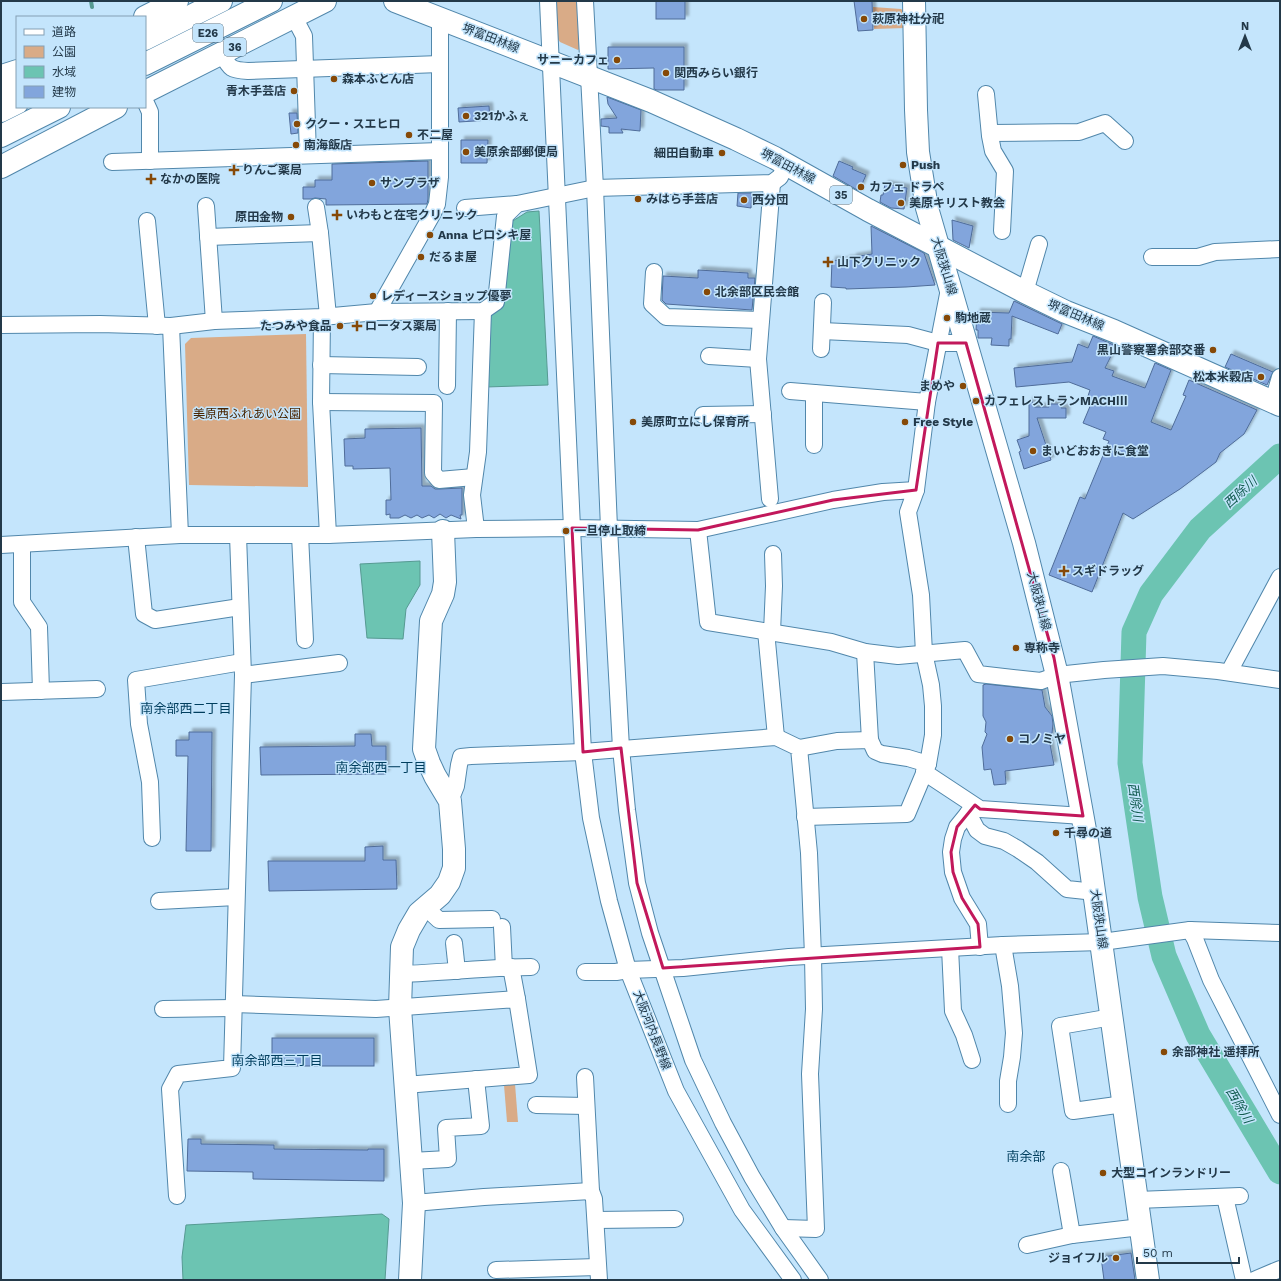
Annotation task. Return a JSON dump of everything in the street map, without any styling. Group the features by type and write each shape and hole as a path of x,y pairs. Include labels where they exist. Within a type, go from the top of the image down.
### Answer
{"main road":[{"path":"146,16 177,1"},
{"name":"E26","path":"146,39 222,1"},
{"name":"E26","path":"146,64 272,1"},
{"name":"36","path":"146,92 325,1"},
{"name":"堺富田林線","path":"395,1 652,101 736,139 1025,292 1066,312 1114,331 1277,403"},
{"name":"大阪狭山線","path":"914,1 918,152 927,208 1024,543 1057,675 1083,816 1095,892 1148,1280"},
{"path":"1,88 16,80"},
{"path":"1,110 16,103"},
{"path":"1,136 57,108"},
{"path":"1,167 114,108"},
{"path":"410,1280 414,1202 400,1008 402,947 409,930 419,913 440,895 449,882 454,868 450,801 435,776 424,749 430,621 443,594 445,582 443,531"}],"street":[{"name":"大阪河内長野線","path":"548,1 583,752 591,818 609,901 628,970 676,1092 742,1210 793,1280"},
{"path":"585,1 596,188 609,528 621,748 627,810 637,883 650,933 693,1060 722,1123 783,1228 820,1280"},
{"path":"294,17 304,36 308,155"},
{"path":"377,312 437,204 440,177 440,19"},
{"path":"222,54 228,67 236,70 305,70 440,64"},
{"path":"1,73 16,68"},
{"path":"986,94 990,133 994,151 1005,171 1002,231"},
{"path":"146,103 150,112 150,161"},
{"path":"990,133 1079,132 1105,123 1125,141"},
{"path":"1,176 30,151"},
{"path":"112,162 440,151"},
{"path":"465,208 517,204 596,188 772,182 780,177 786,165"},
{"path":"770,499 758,359 772,182"},
{"path":"1,325 100,324 164,326 214,321 377,312 483,312 496,302 505,216 517,204"},
{"path":"206,206 214,321"},
{"path":"316,207 320,233 325,316 321,365 321,402 328,535"},
{"path":"147,221 164,326 180,535"},
{"path":"208,237 320,233"},
{"path":"1025,292 1039,244"},
{"path":"1152,257 1198,257 1215,252 1280,249"},
{"path":"654,272 652,304 666,317 761,320"},
{"path":"805,817 907,814 926,768 933,735 933,706 931,685 924,653 921,595 908,512 916,490 927,402 950,284"},
{"path":"821,349 823,302"},
{"path":"447,386 448,312"},
{"path":"476,529 472,495 478,452 483,312"},
{"path":"822,331 908,335 938,343 966,343"},
{"path":"709,356 758,359"},
{"path":"321,365 418,367"},
{"path":"1277,403 1280,376"},
{"path":"790,390 927,402"},
{"path":"814,392 814,445"},
{"path":"321,402 434,403 433,473 439,480 474,478"},
{"path":"703,416 763,414"},
{"path":"1,545 180,535 328,535 476,529 572,528 698,530 833,500 883,492 916,490"},
{"path":"698,530 708,622 831,642 865,652 898,656 965,650 978,674 1041,681 1057,675 1158,667 1229,672 1280,680"},
{"path":"177,1196 170,1088 178,1074 232,1068 242,668 238,535"},
{"path":"300,535 297,612 305,640"},
{"path":"136,537 144,614 155,620 240,607"},
{"path":"22,544 22,602 39,627 41,691"},
{"path":"773,554 774,586 769,631 776,737"},
{"path":"1229,672 1280,577"},
{"path":"865,652 870,740 875,751 882,754 908,758 926,768 972,809 977,830 985,836 1004,841 1018,849 1037,862 1067,889 1095,892"},
{"path":"152,838 150,782 139,724 136,680 242,668 339,663"},
{"path":"2,692 41,691 91,685"},
{"path":"450,801 456,786 461,757 583,752 776,737 799,748 837,741 870,740"},
{"path":"783,1228 816,1229 810,1074 814,1009 813,956 809,853 799,748"},
{"path":"980,947 978,924 962,898 953,872 951,852 952,839 957,827 972,809 980,808 1083,816"},
{"path":"159,901 236,897"},
{"path":"405,1085 529,1075 517,999 507,968 497,923 439,920 426,908"},
{"path":"585,972 616,972 628,970 683,968 789,957 1003,945 1102,942 1187,930 1280,933"},
{"path":"1187,930 1195,939 1218,994 1280,1115"},
{"path":"454,943 457,971"},
{"path":"1003,945 1010,986 1014,1033 1008,1081 1008,1104"},
{"path":"950,948 953,1011 964,1035 972,1060"},
{"path":"401,974 531,968"},
{"path":"163,1010 233,1006 376,1009 517,999"},
{"path":"1112,1016 1060,1026 1073,1111 1124,1104"},
{"path":"496,1270 598,1274 596,1220 594,1199 591,1191 585,1077"},
{"path":"411,1161 448,1159 446,1128 481,1126 476,1079"},
{"path":"536,1105 586,1106"},
{"path":"1061,1171 1072,1234"},
{"path":"414,1202 591,1191"},
{"path":"1137,1200 1233,1197 1244,1280"},
{"path":"596,1220 675,1219"},
{"path":"1027,1245 1072,1234 1141,1227"},
{"path":"1254,1280 1280,1269"}],"highlighted area":[{"path":"938,343 966,343 1054,658 1083,816 980,809 975,805 957,827 951,852 953,872 962,898 978,924 980,947 663,968 637,883 621,748 583,752 572,528 698,530 833,500 916,490"}],"green space":[{"path":"554,1 580,1 582,47 578,50 560,42 555,35"},
{"path":"873,7 901,9 905,12 905,28 874,29"},
{"name":"美原西ふれあい公園","path":"306,334 308,487 189,485 185,344 191,338"},
{"path":"515,1084 518,1122 507,1122 504,1085"}],"water":[{"path":"539,211 548,385 486,387 489,313 511,222 527,212"},
{"path":"420,561 420,585 406,609 403,639 367,638 360,564"},
{"path":"382,1214 389,1219 385,1280 183,1280 182,1257 186,1225"}],"building":[{"path":"656,1 685,1 685,19 656,19"},
{"name":"萩原神社分祀","path":"854,1 872,1 873,30 858,31"},
{"path":"608,47 684,47 684,90 654,89 654,68 608,69"},
{"path":"607,97 641,110 640,131 621,129 623,133 609,133 609,127 601,126 601,119 617,118 608,104"},
{"path":"489,106 490,120 459,122 458,108"},
{"path":"289,113 297,113 298,133 291,134"},
{"path":"461,140 488,140 487,163 461,163"},
{"name":"サンプラザ","path":"428,161 427,204 326,205 326,199 303,199 303,187 315,187 315,180 332,180 332,164"},
{"path":"839,161 866,175 859,191 833,176"},
{"path":"885,184 907,188 904,209 891,208 880,202"},
{"name":"西分団","path":"738,193 752,193 751,208 737,206"},
{"path":"952,220 973,226 969,248 953,240"},
{"path":"871,226 924,253 935,285 846,289 831,287 832,260 846,261 846,259 853,259 853,257 872,254"},
{"name":"北余部区民会館","path":"698,270 748,273 748,278 755,278 752,310 666,304 662,300 663,276 698,278"},
{"path":"1014,301 1062,324 1058,334 1012,316 1011,339 1009,339 1009,346 991,345 992,338 978,338 978,330 976,330 977,312 1009,313"},
{"path":"1093,336 1116,346 1105,368 1114,371 1112,376 1145,388 1155,363 1171,370 1151,422 1171,430 1186,396 1183,395 1189,380 1257,410 1244,434 1220,453 1216,462 1180,489 1133,519 1123,513 1092,592 1049,575 1080,497 1085,499 1109,441 1103,439 1106,432 1083,423 1091,404 1086,402 1090,390 1069,382 1016,387 1014,368 1072,362 1078,344 1088,348"},
{"path":"1231,354 1273,372 1267,385 1225,367"},
{"path":"1032,400 1034,407 1049,407 1049,404 1061,404 1061,408 1066,408 1066,418 1037,418 1051,460 1024,469 1019,452 1021,451 1017,440 1029,436 1029,401"},
{"path":"421,428 422,486 431,486 435,489 462,488 461,519 451,515 446,518 440,514 434,518 429,515 422,518 417,515 411,518 405,515 399,518 390,518 390,514 386,515 386,500 391,500 390,468 353,469 353,466 345,466 344,439 365,438 365,429"},
{"path":"986,684 1042,690 1045,707 1052,716 1052,733 1049,739 1054,765 1005,771 1006,784 994,785 991,769 984,770 982,747 987,734 985,732 986,722 983,716 983,685"},
{"path":"189,732 212,732 211,851 186,851 188,756 176,756 176,740 189,740"},
{"path":"355,734 371,734 372,746 386,746 386,774 261,775 260,747 355,746"},
{"path":"383,846 383,860 396,860 397,889 269,891 268,861 365,861 365,847"},
{"path":"272,1038 374,1038 374,1066 272,1066"},
{"path":"188,1139 201,1139 201,1144 274,1145 274,1149 384,1149 384,1181 253,1179 253,1172 187,1171"},
{"path":"1131,1253 1135,1280 1104,1280 1101,1257"}],"waterway":[{"path":"91,1 92,7"},
{"name":"西除川","path":"1280,456 1200,529 1151,594 1134,632 1130,763 1150,897 1164,956 1198,1035 1280,1172"},
{"path":"1271,1157 1280,1155"}],"place":[{"name":"萩原神社分祀","path":"864,19"},
{"name":"サニーカフェ","path":"617,60"},
{"name":"関西みらい銀行","path":"666,73"},
{"name":"森本ふとん店","path":"334,79"},
{"name":"青木手芸店","path":"294,91"},
{"name":"321かふぇ","path":"466,116"},
{"name":"ククー・スエヒロ","path":"297,124"},
{"name":"不二屋","path":"409,135"},
{"name":"南海飯店","path":"296,145"},
{"name":"美原余部郵便局","path":"466,152"},
{"name":"細田自動車","path":"722,153"},
{"name":"Push","path":"903,165"},
{"name":"りんご薬局","path":"234,170"},
{"name":"なかの医院","path":"151,179"},
{"name":"サンプラザ","path":"372,183"},
{"name":"カフェ ドラペ","path":"861,187"},
{"name":"みはら手芸店","path":"638,199"},
{"name":"西分団","path":"744,200"},
{"name":"美原キリスト教会","path":"901,203"},
{"name":"いわもと在宅クリニック","path":"337,215"},
{"name":"原田金物","path":"291,217"},
{"name":"Anna ピロシキ屋","path":"430,235"},
{"name":"だるま屋","path":"421,257"},
{"name":"山下クリニック","path":"828,262"},
{"name":"北余部区民会館","path":"707,292"},
{"name":"レディースショップ優夢","path":"373,296"},
{"name":"駒地蔵","path":"947,318"},
{"name":"たつみや食品","path":"340,326"},
{"name":"ロータス薬局","path":"357,326"},
{"name":"黒山警察署余部交番","path":"1213,350"},
{"name":"松本米穀店","path":"1261,377"},
{"name":"まめや","path":"963,386"},
{"name":"カフェレストランMACHⅢ","path":"976,401"},
{"name":"美原町立にし保育所","path":"633,422"},
{"name":"Free Style","path":"905,422"},
{"name":"まいどおおきに食堂","path":"1033,451"},
{"name":"一旦停止取締","path":"566,531"},
{"name":"スギドラッグ","path":"1064,571"},
{"name":"専称寺","path":"1016,648"},
{"name":"コノミヤ","path":"1010,739"},
{"name":"千尋の道","path":"1056,833"},
{"name":"余部神社 遥拝所","path":"1164,1052"},
{"name":"大型コインランドリー","path":"1103,1173"},
{"name":"ジョイフル","path":"1116,1258"}],"district":[{"name":"南余部西二丁目","path":"186,708"},
{"name":"南余部西一丁目","path":"381,767"},
{"name":"南余部西三丁目","path":"277,1060"},
{"name":"南余部","path":"1026,1156"}]}
